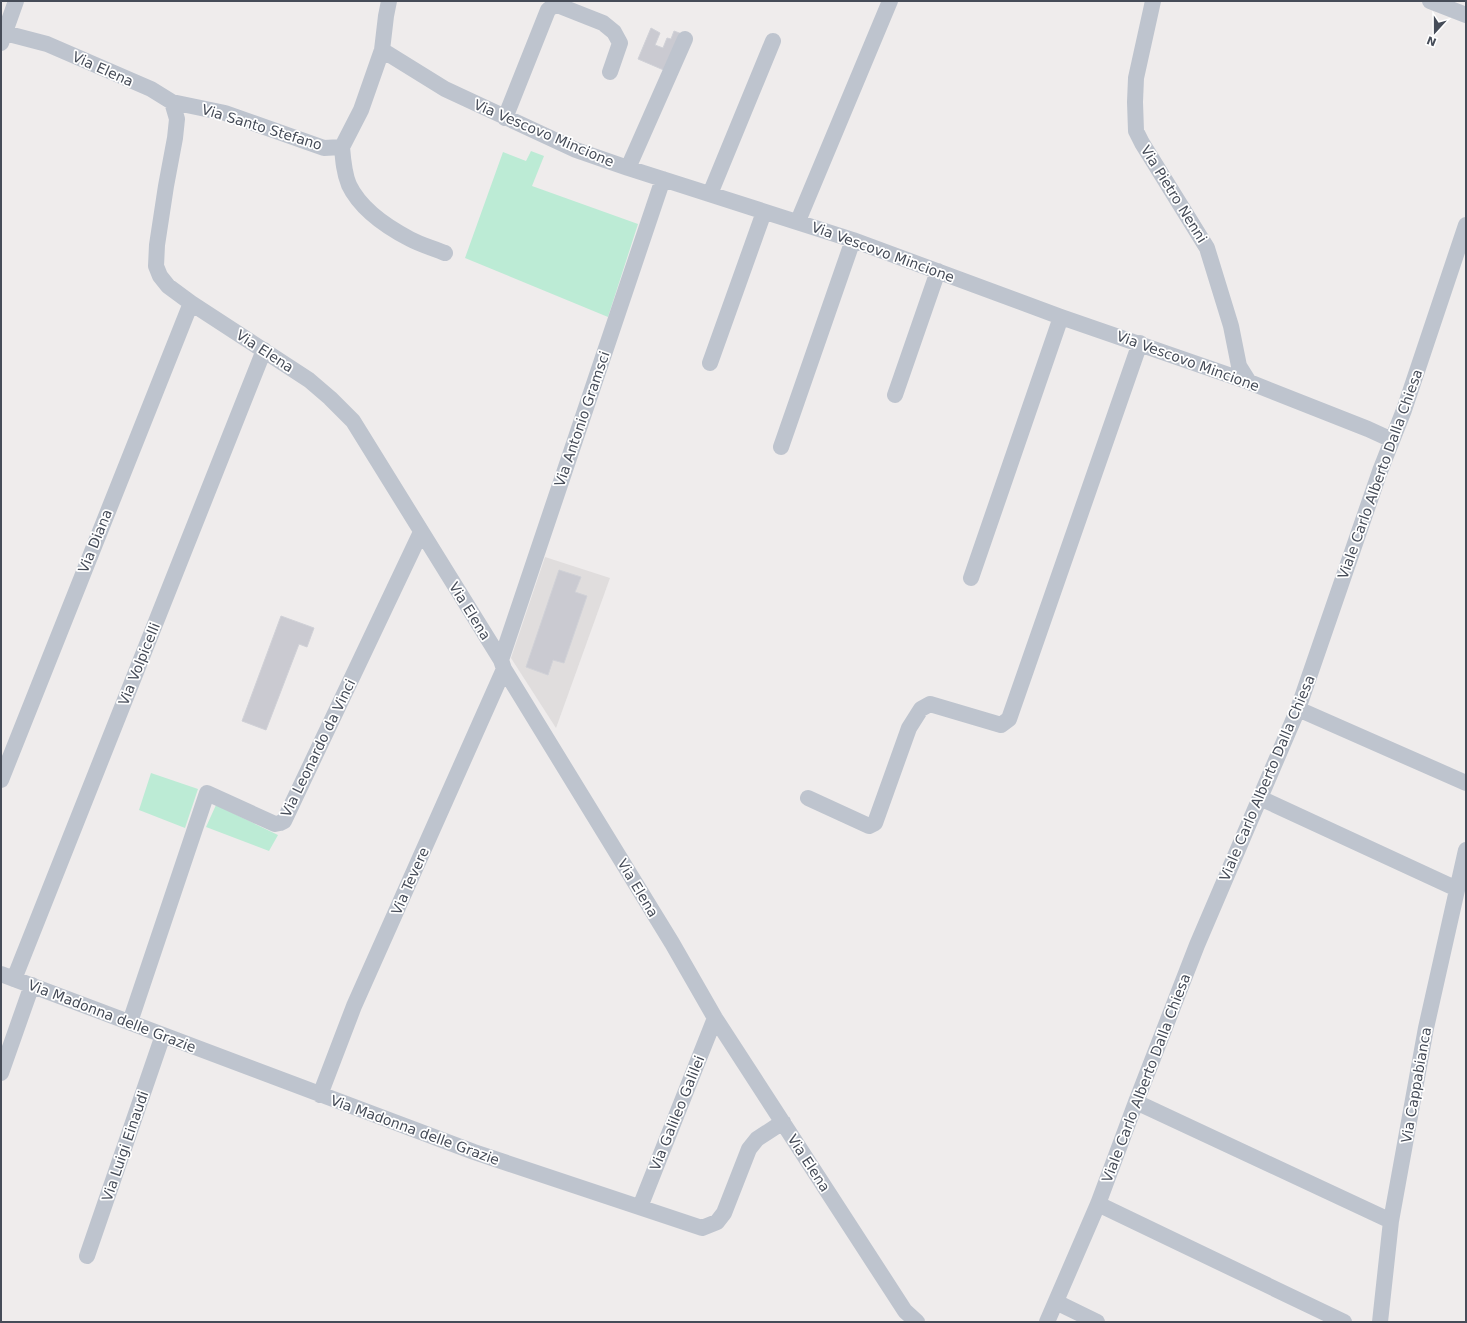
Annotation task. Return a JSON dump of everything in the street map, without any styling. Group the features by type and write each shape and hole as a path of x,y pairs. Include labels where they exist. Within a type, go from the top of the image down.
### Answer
{"street":[{"path":"2,36 16,1"},
{"name":"Via Santo Stefano","path":"172,102 225,113 324,148 342,146 361,110 382,50 386,16 390,1"},
{"path":"798,221 890,1"},
{"name":"Via Pietro Nenni","path":"1153,1 1136,78 1136,131 1207,248 1231,326 1239,366 1248,382"},
{"path":"1430,1 1466,15"},
{"path":"505,118 548,10 553,6 560,6 603,23 614,32 620,43 610,72"},
{"name":"Via Elena","path":"2,36 47,44 150,89 172,102 176,119 175,138 157,245 156,266 160,276 168,286 191,303 309,380 353,421 392,482 664,930 715,1018 905,1311 917,1322"},
{"path":"628,168 685,38"},
{"path":"710,194 773,41"},
{"name":"Via Vescovo Mincione","path":"382,50 445,89 576,150 853,240 1061,317 1140,343 1248,382 1368,429 1392,440"},
{"path":"342,146 344,169 349,184 357,199 372,214 411,240 445,253"},
{"name":"Via Antonio Gramsci","path":"502,664 663,179"},
{"path":"710,363 764,212"},
{"name":"Viale Carlo Alberto Dalla Chiesa","path":"1047,1322 1098,1204 1197,944 1298,709 1380,471 1404,410 1466,225"},
{"path":"781,447 853,240"},
{"path":"895,395 938,271"},
{"name":"Via Diana","path":"1,780 191,303"},
{"path":"971,578 1061,317"},
{"path":"808,798 869,826 876,823 909,728 921,709 930,704 1001,725 1009,719 1140,343"},
{"name":"Via Volpicelli","path":"8,976 264,350"},
{"name":"Via Leonardo da Vinci","path":"130,1022 207,793 276,824 284,821 421,532"},
{"name":"Via Tevere","path":"320,1095 354,1006 502,664"},
{"path":"1298,709 1466,783"},
{"path":"1260,798 1457,889"},
{"name":"Via Cappabianca","path":"1380,1322 1391,1221 1426,1028 1466,850"},
{"name":"Via Madonna delle Grazie","path":"8,976 474,1152 702,1228 717,1222 724,1213 749,1149 757,1139 783,1122"},
{"path":"1,1073 32,985"},
{"name":"Via Galileo Galilei","path":"640,1207 715,1018"},
{"name":"Via Luigi Einaudi","path":"87,1256 163,1035"},
{"path":"1136,1102 1391,1221"},
{"path":"1098,1204 1344,1322"},
{"path":"1056,1302 1097,1322"}],"shaded area":[{"path":"545,557 610,578 556,728 511,658"}],"green space":[{"path":"531,151 544,156 532,186 638,224 608,317 465,258 503,152 526,161"},
{"path":"151,773 198,789 185,828 139,810"},
{"path":"216,805 278,835 269,851 206,827"}],"building":[{"path":"651,28 660,33 655,45 663,48 667,38 671,39 674,31 682,34 666,71 638,59"},
{"path":"559,570 581,577 575,592 587,596 564,663 553,660 548,675 526,667"},
{"path":"281,616 314,628 307,647 299,644 266,730 242,721"}]}
